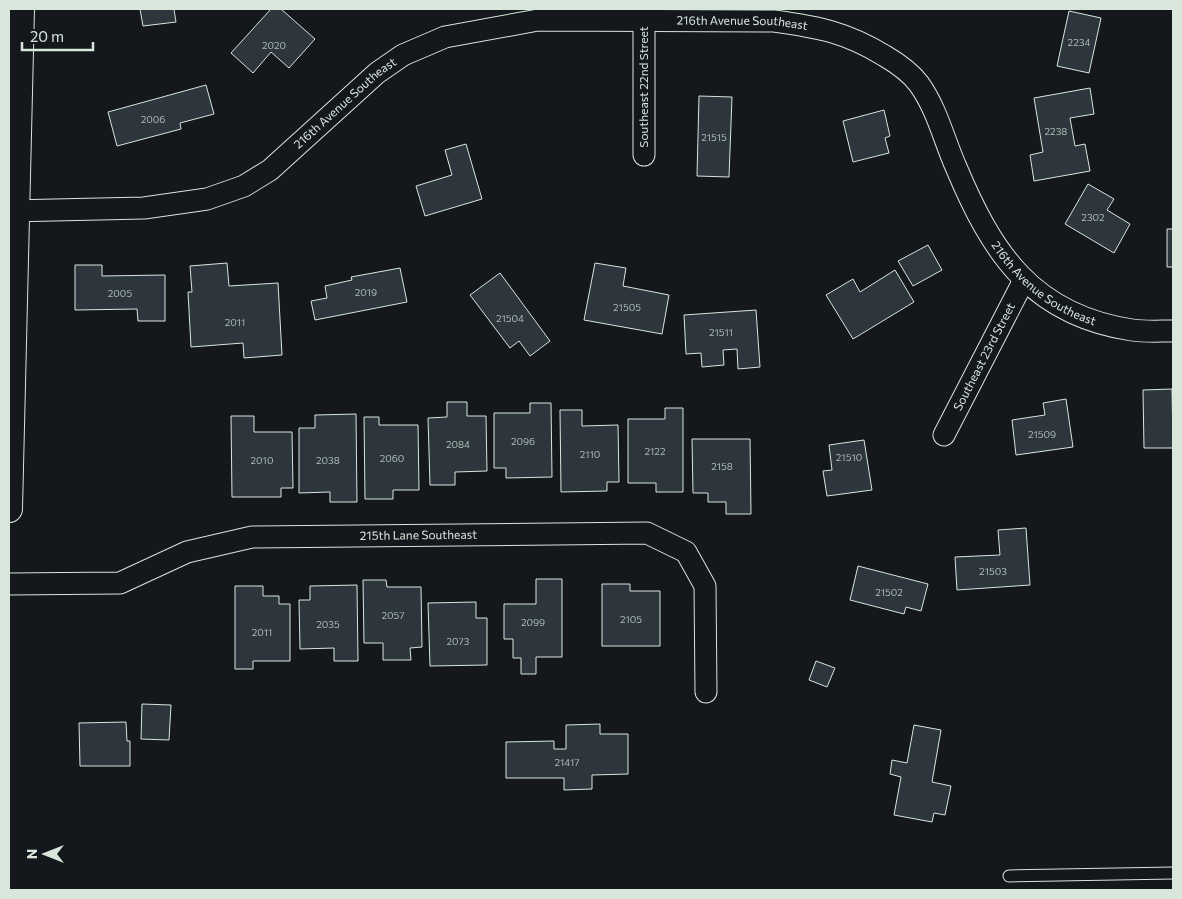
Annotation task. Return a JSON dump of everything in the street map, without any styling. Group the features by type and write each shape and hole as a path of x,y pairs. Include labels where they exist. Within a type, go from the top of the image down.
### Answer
{"street":[{"path":"9,510 13,211 21,9"},
{"name":"216th Avenue Southeast","path":"13,211 144,208 207,199 244,186 270,170 377,73 403,55 445,37 538,20 774,21 808,25 843,34 869,46 901,65 919,84 935,113 972,204 996,247 1024,280 1045,298 1068,311 1132,330 1173,331"},
{"name":"Southeast 22nd Street","path":"644,20 644,155"},
{"name":"Southeast 23rd Street","path":"944,435 1024,280"},
{"name":"215th Lane Southeast","path":"9,584 120,583 187,552 252,537 647,533 686,552 705,586 706,692"}],"lane":[{"path":"1009,876 1173,873"}],"building":[{"path":"140,9 174,9 176,22 143,26"},
{"path":"271,9 281,9 315,39 289,68 271,52 253,73 231,53"},
{"path":"1069,11 1101,18 1089,73 1057,66"},
{"path":"206,85 214,114 180,123 181,129 117,146 108,112"},
{"path":"1090,88 1094,114 1070,118 1075,146 1085,144 1090,171 1034,181 1030,155 1043,152 1034,98"},
{"path":"699,96 732,97 729,177 697,176"},
{"path":"884,110 890,136 885,138 889,153 853,162 843,121"},
{"path":"466,144 482,199 425,216 416,186 452,175 445,150"},
{"path":"1088,184 1114,199 1107,210 1130,224 1114,253 1065,224"},
{"path":"1167,229 1173,229 1173,267 1167,267"},
{"path":"928,245 942,270 913,286 898,261"},
{"path":"227,263 229,286 278,283 282,355 244,358 243,343 191,347 188,292 192,292 190,266"},
{"path":"595,263 626,268 623,286 669,295 662,334 584,320"},
{"path":"75,265 102,265 102,276 165,275 165,321 138,321 137,309 75,310"},
{"path":"400,268 407,302 315,320 311,301 327,298 325,286 352,280 351,277"},
{"path":"895,270 914,302 853,339 826,295 853,279 860,292"},
{"path":"500,273 550,341 530,356 519,341 510,348 470,295"},
{"path":"756,310 760,367 738,369 737,349 723,350 724,365 702,367 701,353 686,354 684,315"},
{"path":"1172,389 1173,448 1144,448 1143,390"},
{"path":"1066,399 1073,447 1016,455 1012,420 1045,415 1043,403"},
{"path":"447,402 467,402 467,416 486,416 487,471 455,472 455,485 430,485 428,418 447,417"},
{"path":"530,403 551,403 552,477 506,478 506,468 494,468 494,413 530,413"},
{"path":"665,408 683,408 683,492 656,492 656,483 628,483 628,419 665,419"},
{"path":"560,410 582,410 582,426 618,425 619,482 607,482 607,491 561,492"},
{"path":"356,414 357,502 330,502 330,492 299,493 299,428 315,428 315,415"},
{"path":"231,416 254,416 254,432 292,432 293,488 281,488 281,497 232,497"},
{"path":"364,417 379,417 379,425 418,425 419,490 393,490 393,499 365,499"},
{"path":"692,439 750,439 751,514 726,514 726,502 708,502 708,493 693,493"},
{"path":"864,440 872,490 827,496 823,471 832,470 829,445"},
{"path":"1026,528 1030,585 957,590 955,557 1000,555 998,530"},
{"path":"858,566 928,584 921,611 906,607 904,614 850,600"},
{"path":"536,579 562,579 562,657 536,657 536,674 521,674 521,658 513,658 513,639 504,639 504,604 536,604"},
{"path":"363,580 386,580 387,587 421,587 422,647 410,648 411,660 383,660 383,643 364,643"},
{"path":"602,584 630,584 630,591 660,591 660,646 602,646"},
{"path":"357,585 358,661 334,661 334,648 300,649 299,600 310,600 310,586"},
{"path":"235,586 263,586 263,596 279,596 279,604 290,604 290,661 253,661 253,669 235,669"},
{"path":"476,602 476,618 487,618 487,665 430,666 428,603"},
{"path":"816,661 835,668 827,687 809,680"},
{"path":"142,704 171,705 169,740 141,739"},
{"path":"126,722 127,741 130,741 130,766 80,766 79,723"},
{"path":"600,724 600,734 628,734 628,774 592,775 592,789 564,790 564,778 506,778 506,742 554,741 554,749 566,749 566,725"},
{"path":"914,725 941,730 932,782 951,786 945,815 934,813 932,822 894,815 901,777 890,774 892,760 907,763"}]}
